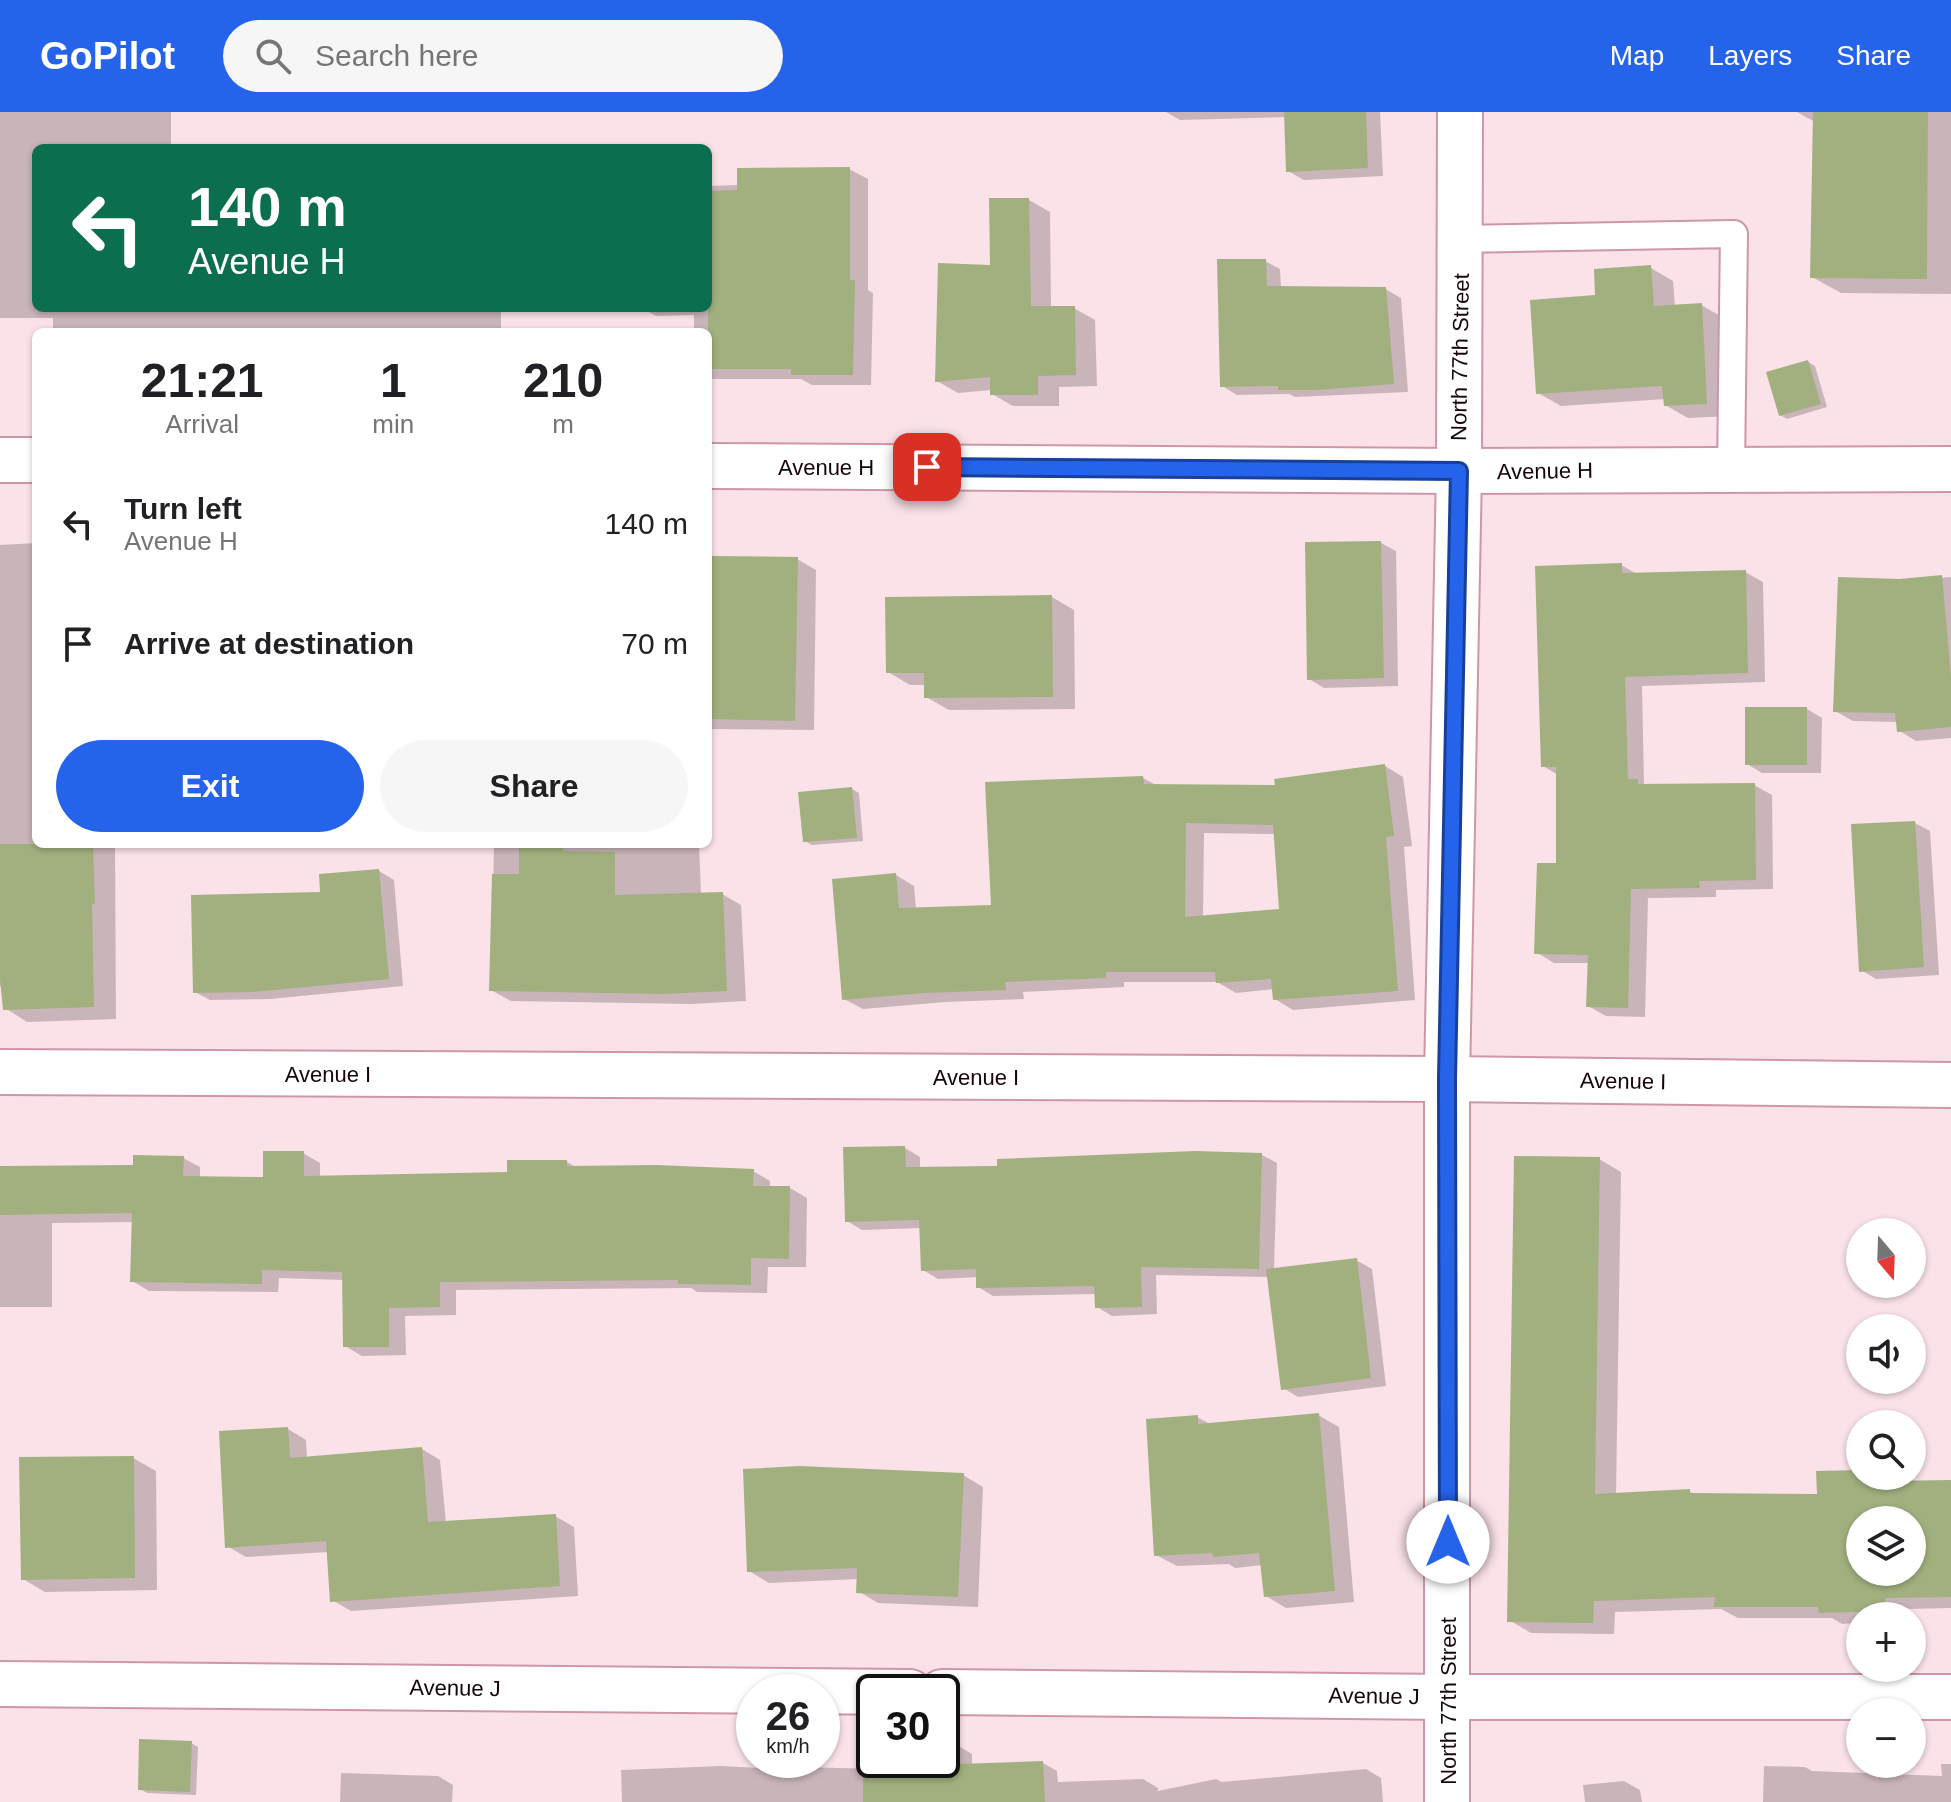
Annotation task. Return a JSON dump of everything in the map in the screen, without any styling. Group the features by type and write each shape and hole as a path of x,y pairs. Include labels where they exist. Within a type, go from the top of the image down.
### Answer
{"street":[{"name":"North 77th Street","path":"1447,1802 1447,1079 1459,471 1460,112"},
{"path":"0,460 32,460"},
{"name":"Avenue H","path":"712,466 1459,471 1951,469"},
{"name":"Avenue I","path":"0,1072 1447,1079 1951,1085"},
{"name":"Avenue J","path":"0,1684 856,1692"},
{"name":"Avenue J","path":"960,1692 1448,1697 1951,1697"}],"lane":[{"path":"1461,239 1734,234 1731,469"}],"building":[{"path":"1284,112 1366,112 1368,168 1286,172"},
{"path":"1813,112 1928,112 1927,279 1810,278"},
{"path":"850,167 850,280 855,280 853,375 791,375 791,369 712,369 712,328 708,328 708,312 712,312 712,191 737,190 737,168"},
{"path":"989,198 1029,198 1031,306 1075,306 1076,375 1038,376 1038,395 990,395 990,377 935,382 938,263 990,265"},
{"path":"1217,259 1266,259 1267,286 1386,287 1394,384 1317,390 1278,390 1278,386 1220,387"},
{"path":"1651,265 1654,306 1702,303 1707,404 1664,406 1662,386 1536,394 1530,300 1595,295 1594,269"},
{"path":"1808,360 1821,404 1779,416 1766,372"},
{"path":"1381,541 1384,678 1307,680 1305,542"},
{"path":"712,556 798,557 795,721 712,719"},
{"path":"1622,563 1622,573 1746,570 1748,673 1625,677 1628,779 1638,779 1638,784 1755,783 1756,880 1699,881 1700,888 1631,889 1628,1008 1586,1007 1588,955 1534,954 1537,863 1556,863 1556,767 1541,767 1535,566"},
{"path":"1942,575 1951,677 1951,727 1897,732 1895,713 1833,712 1838,577 1899,579"},
{"path":"1052,595 1053,697 924,698 924,673 886,673 885,597"},
{"path":"1745,707 1807,707 1807,765 1745,765"},
{"path":"1385,764 1394,836 1386,837 1398,991 1273,1000 1271,979 1216,983 1215,972 1106,972 1106,978 1005,982 1006,990 842,1000 832,879 896,873 899,908 991,905 985,782 1143,776 1144,784 1275,785 1274,779","holes":["1186,823 1273,825 1279,909 1185,917"]},
{"path":"852,787 857,838 803,842 798,792"},
{"path":"1915,821 1924,967 1859,972 1851,824"},
{"path":"0,844 32,844 32,848 93,848 94,1007 3,1010 0,979"},
{"path":"519,848 615,852 615,895 723,892 727,991 662,994 489,991 492,874 519,874"},
{"path":"379,869 389,979 253,992 193,993 191,895 320,892 319,874"},
{"path":"905,1146 906,1167 997,1166 997,1159 1195,1151 1262,1153 1259,1269 1141,1267 1142,1307 1095,1308 1094,1286 976,1288 976,1269 921,1271 919,1220 845,1222 843,1147"},
{"path":"263,1151 304,1151 304,1176 507,1172 507,1160 567,1160 567,1166 656,1165 754,1169 753,1186 790,1186 789,1259 751,1258 751,1285 678,1284 678,1280 440,1282 440,1307 389,1308 389,1347 343,1347 342,1272 262,1270 262,1284 130,1282 132,1213 0,1215 0,1166 133,1165 133,1155 184,1156 183,1176 263,1177"},
{"path":"1514,1156 1600,1157 1595,1494 1690,1489 1690,1493 1817,1494 1816,1471 1846,1470 1846,1490 1926,1490 1926,1480 1951,1480 1951,1597 1846,1602 1846,1612 1819,1613 1818,1607 1714,1607 1715,1597 1594,1601 1593,1623 1507,1622"},
{"path":"1357,1258 1371,1378 1281,1390 1266,1269"},
{"path":"1319,1413 1335,1591 1264,1597 1259,1553 1213,1557 1212,1553 1154,1556 1146,1419 1198,1415 1198,1424"},
{"path":"288,1427 290,1458 422,1447 428,1522 556,1514 560,1586 330,1602 326,1541 225,1548 219,1431"},
{"path":"134,1456 135,1578 21,1580 19,1457"},
{"path":"799,1466 964,1473 958,1597 856,1593 857,1568 747,1572 743,1469"},
{"path":"139,1739 192,1741 190,1792 138,1790"},
{"path":"1043,1761 1045,1802 863,1802 863,1778 960,1778 960,1764"}],"route":[{"path":"927,467 1459,471 1447,1079 1448,1542"}]}
